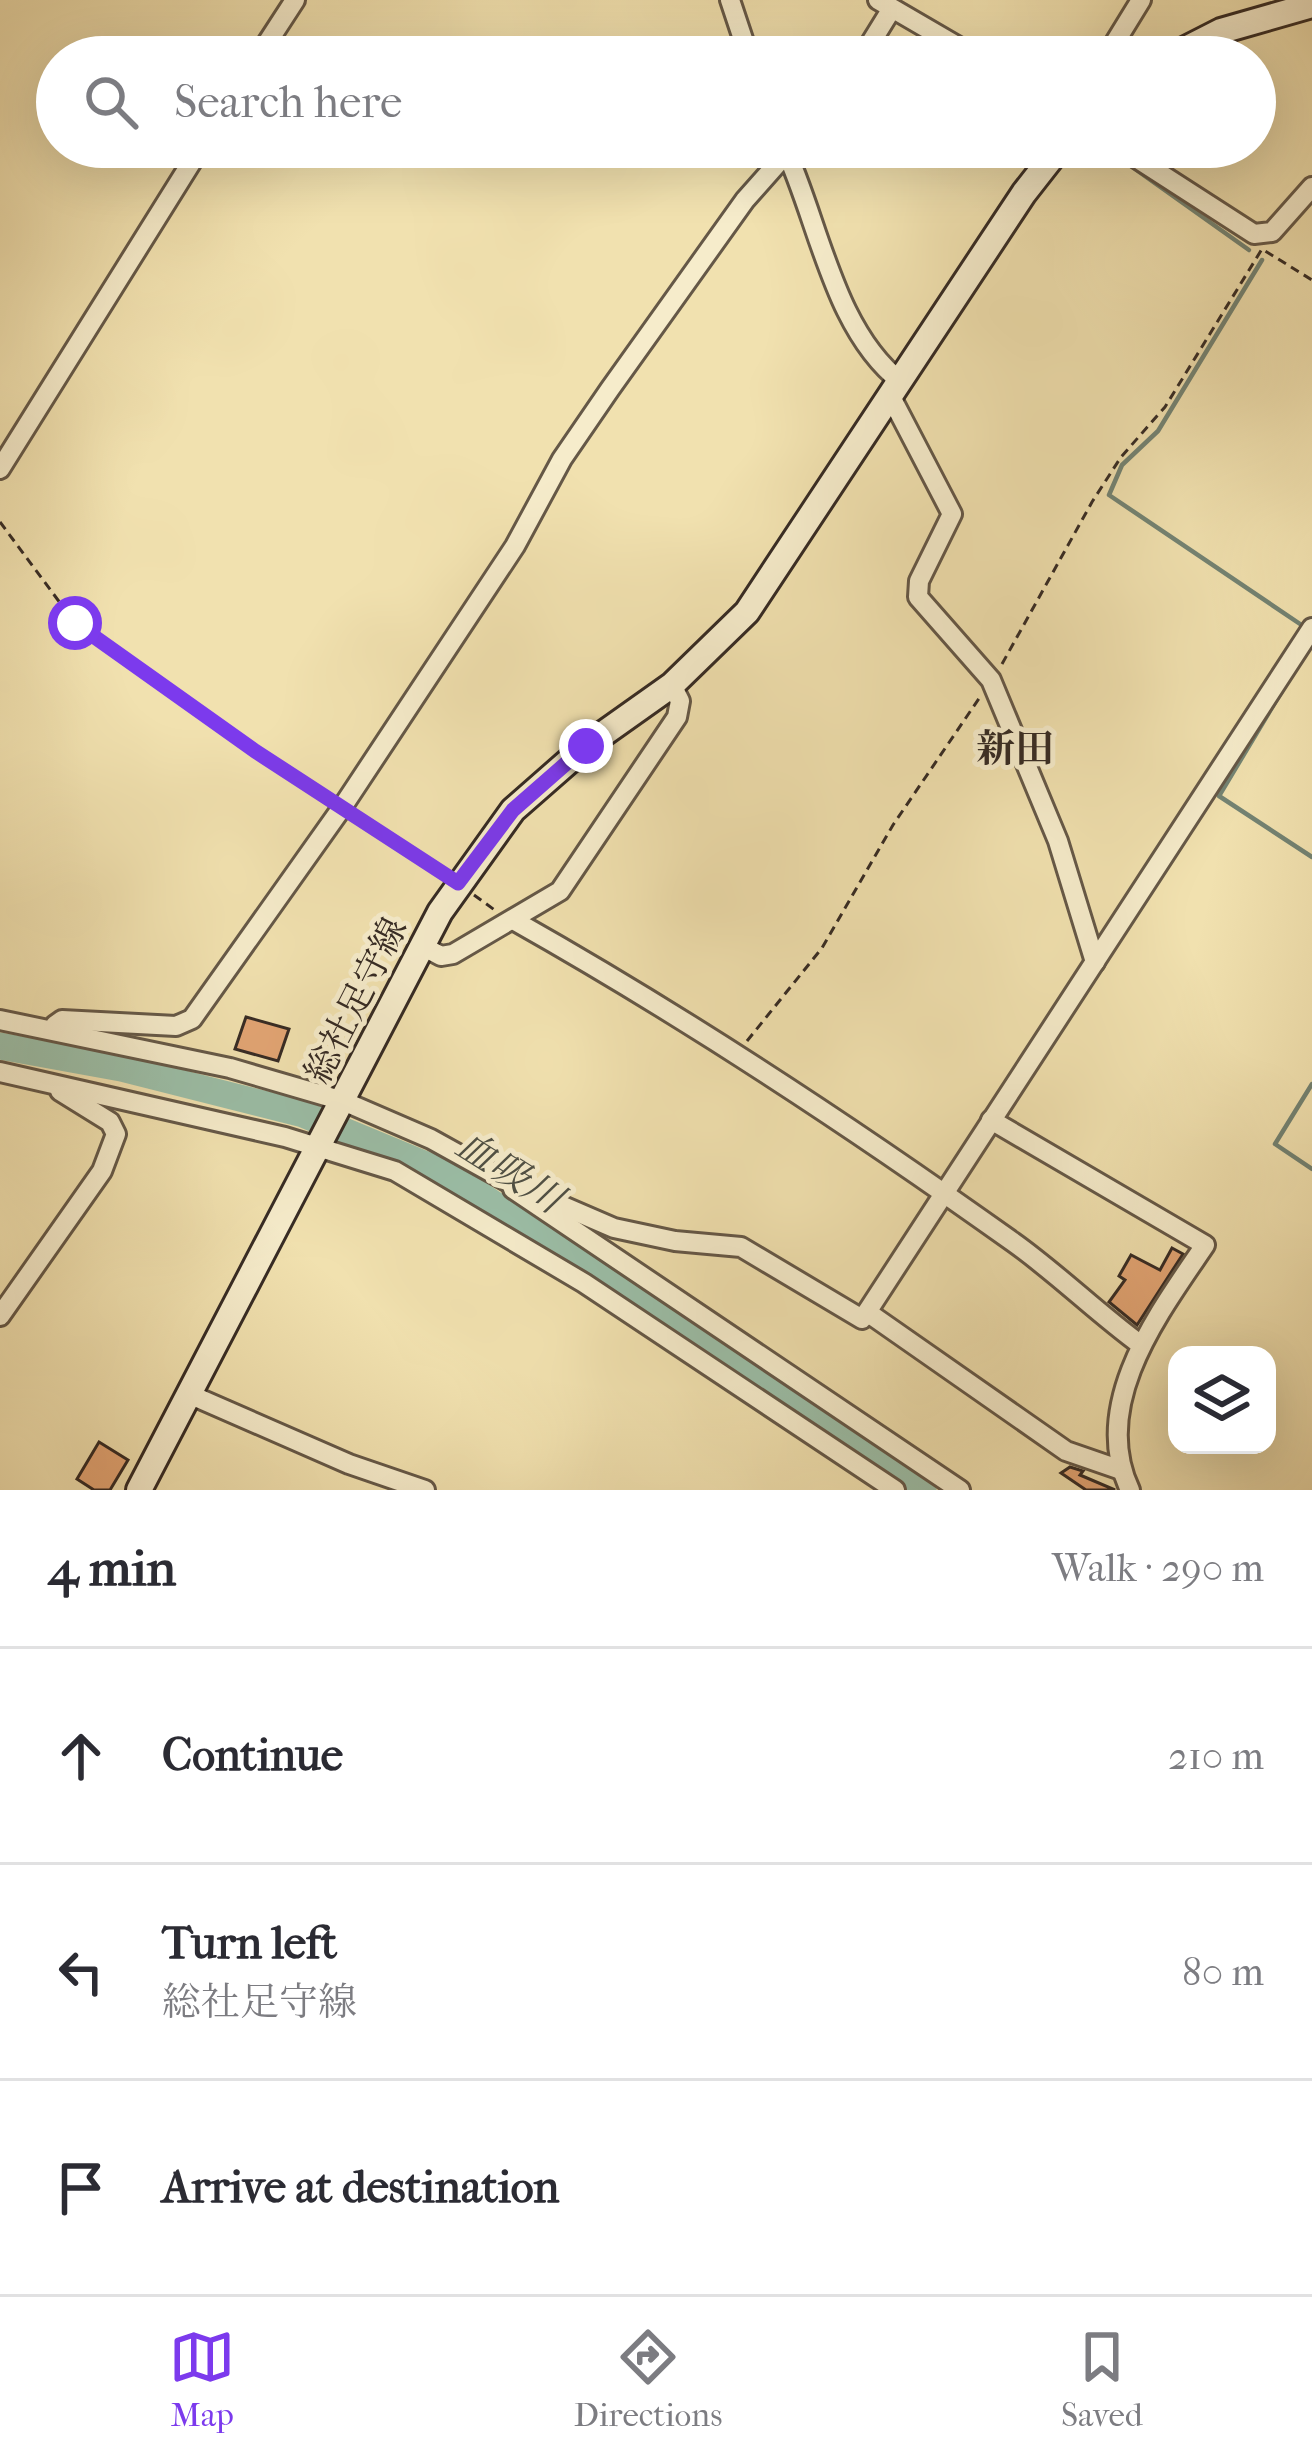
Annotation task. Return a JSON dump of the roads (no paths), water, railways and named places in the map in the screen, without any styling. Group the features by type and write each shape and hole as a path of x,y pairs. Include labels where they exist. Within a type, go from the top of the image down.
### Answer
{"main road":[{"path":"1212,36 1312,4"},
{"name":"総社足守線","path":"139,1490 477,853 537,787 672,686 731,631 761,594 1046,168"}],"street":[{"path":"272,36 295,0"},
{"path":"730,0 742,36"},
{"path":"1119,36 1141,0"},
{"path":"871,36 885,5 939,36"},
{"path":"0,469 188,168"},
{"path":"51,1028 62,1020 176,1026 192,1018 341,809 515,546 562,459 773,168"},
{"path":"795,168 853,315 896,389 952,514 919,581 918,597 991,680 1058,841 1095,962"},
{"path":"1151,168 1253,235 1272,232 1312,187"},
{"path":"0,1020 51,1028 341,1105 431,1139 512,1184 614,1228 675,1241 741,1247 862,1318 946,1198 991,1120 1312,628"},
{"path":"424,947 441,956 453,954 560,891 677,717 680,701 672,686"},
{"path":"513,921 737,1054 1016,1244 1141,1345"},
{"path":"0,1072 321,1144 395,1171 584,1282 895,1490"},
{"path":"0,1316 102,1171 116,1134 110,1122 47,1082"},
{"path":"991,1120 1205,1245 1141,1345 1123,1401 1121,1470 1130,1490"},
{"path":"512,1184 515,1195 960,1490"},
{"path":"867,1312 1066,1451 1121,1470"},
{"path":"191,1395 350,1464 425,1490"}],"waterway":[{"path":"1134,168 1249,250"},
{"path":"1262,260 1158,431 1122,465 1109,495 1306,628"},
{"path":"1294,671 1219,796 1312,857"},
{"name":"血吸川","path":"0,1046 121,1068 303,1114 450,1175 923,1490"},
{"path":"1312,1084 1275,1144 1312,1169"}],"district":[{"name":"新田","path":"1015,748"}]}
